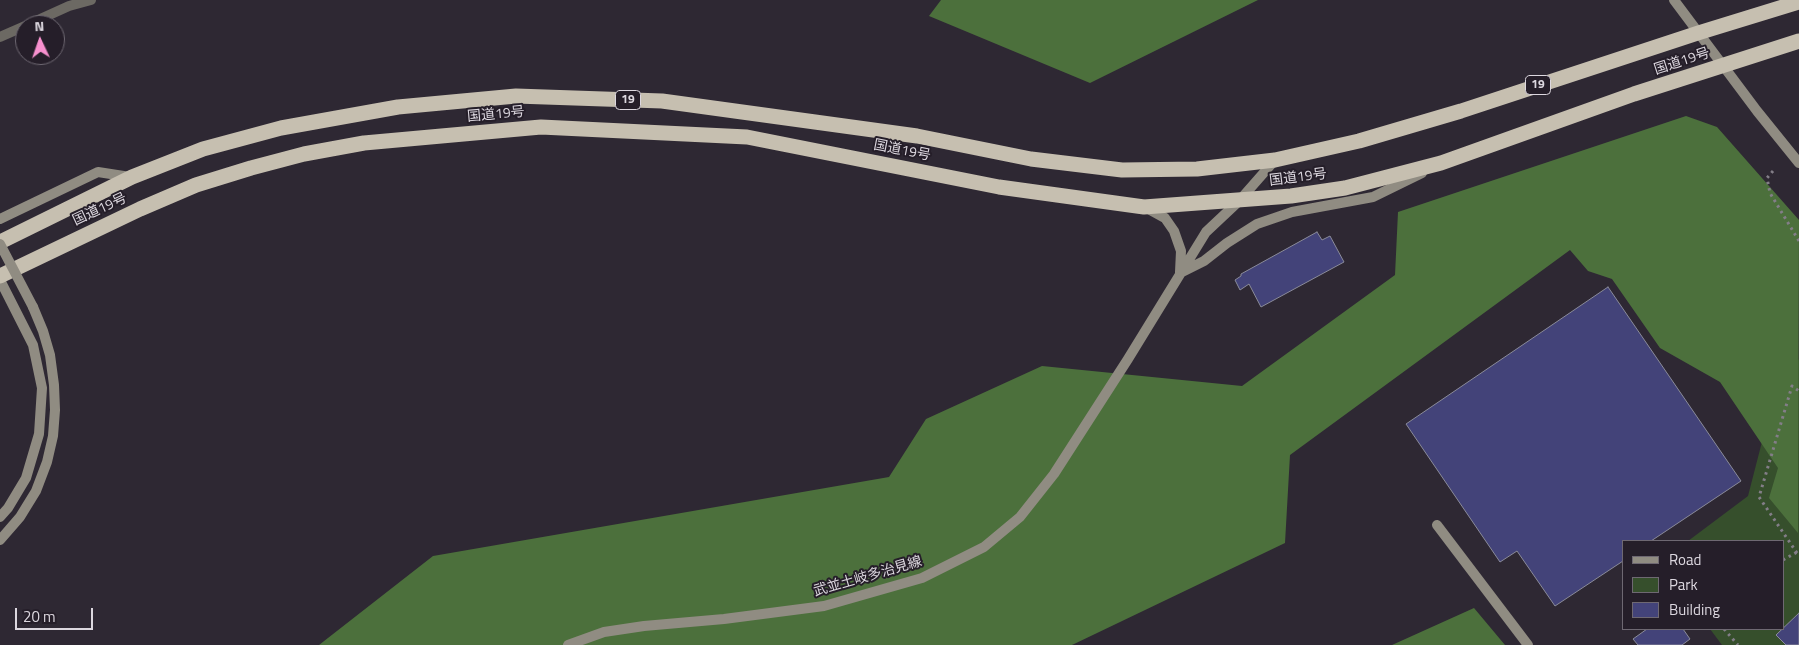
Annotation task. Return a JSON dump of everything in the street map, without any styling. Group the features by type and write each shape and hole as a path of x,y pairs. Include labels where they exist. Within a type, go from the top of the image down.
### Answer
{"highway":[{"name":"国道19号","path":"0,243 132,178 203,149 281,128 398,107 516,96 662,101 917,136 1031,159 1122,170 1197,169 1275,160 1359,141 1461,111 1698,32 1799,2"},
{"name":"国道19号","path":"0,276 140,209 196,185 251,168 304,154 364,143 541,127 747,137 999,187 1144,207 1291,196 1345,188 1441,164 1634,94 1799,41"}],"main road":[{"path":"1674,0 1757,111 1799,163"},
{"name":"武並土岐多治見線","path":"568,645 604,632 824,606 922,578 984,547 1020,516 1054,474 1206,232 1239,201 1275,160"},
{"path":"1144,207 1165,218 1174,231 1181,251 1180,273 1204,261 1226,243 1258,224 1292,212 1373,197 1441,164"},
{"path":"0,220 98,172 132,178"},
{"path":"0,243 44,331 50,355 56,410 47,462 36,490 20,516 0,540"},
{"path":"0,280 33,345 42,388 39,434 26,478 0,518"},
{"path":"1437,525 1528,645"}],"lane":[{"path":"50,15 69,6 92,0"},
{"path":"0,37 15,31"}],"path":[{"path":"1774,171 1767,178 1770,194 1799,241"},
{"path":"1784,559 1798,552 1759,497 1792,386 1799,391"},
{"path":"1725,630 1738,645"}],"green space":[{"path":"941,0 1258,0 1090,83 929,16"},
{"path":"1686,116 1717,127 1799,220 1798,533 1769,498 1778,468 1720,382 1660,348 1612,279 1588,271 1570,250 1290,455 1285,543 1072,645 319,645 433,556 889,477 926,419 1042,366 1242,386 1395,275 1398,212"},
{"path":"1799,359 1799,645 1722,645 1711,630 1784,630 1784,540 1689,540 1748,496 1773,399"},
{"path":"1474,608 1505,645 1392,645"}],"building":[{"path":"1317,232 1322,240 1330,236 1344,262 1261,307 1249,284 1240,290 1235,280 1241,274"},
{"path":"1608,287 1741,481 1652,540 1622,540 1622,562 1555,606 1517,551 1500,562 1406,424"},
{"path":"1799,613 1799,645 1786,645 1776,635 1784,630 1784,627"},
{"path":"1646,630 1684,630 1690,639 1682,645 1638,645 1633,639"}]}
